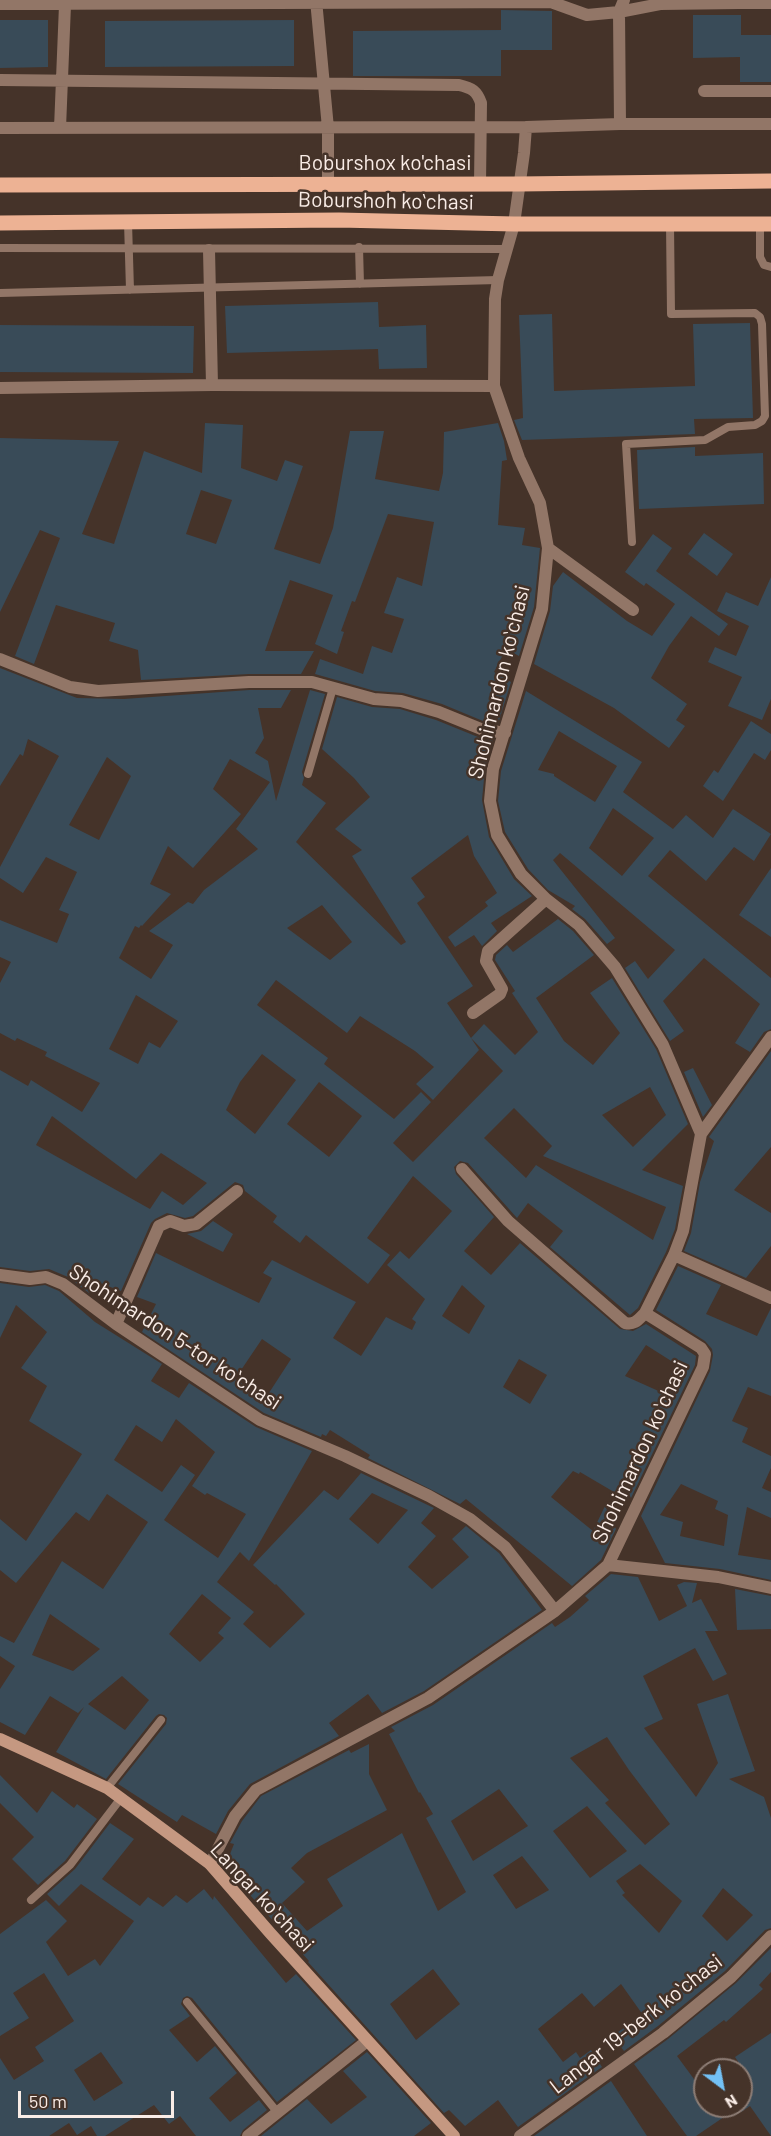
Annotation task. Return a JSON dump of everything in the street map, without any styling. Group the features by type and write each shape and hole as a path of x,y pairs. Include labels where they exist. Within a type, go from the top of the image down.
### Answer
{"main road":[{"name":"Boburshox ko'chasi","path":"0,185 771,181"},
{"name":"Boburshoh koʻchasi","path":"0,223 339,220 514,225 765,224"}],"street":[{"path":"317,1 328,128 328,184"},
{"path":"0,4 317,1 551,2 587,15 622,6 741,1 771,3"},
{"path":"60,128 65,5"},
{"path":"620,124 622,6"},
{"path":"0,80 459,85 471,88 478,94 481,103 480,184"},
{"path":"704,91 771,92"},
{"path":"0,128 771,124"},
{"path":"519,184 526,127"},
{"name":"Shohimardon koʻchasi","path":"519,184 514,225 498,280 495,299 494,386 519,458 540,503 548,548 542,609 493,769 490,801 497,835 521,874 546,899 579,925 615,967 663,1045 701,1134"},
{"path":"209,250 212,385"},
{"path":"0,388 212,385 494,386"},
{"path":"548,548 633,610"},
{"path":"0,659 70,687 98,691 288,681 312,682 374,699 401,701 439,712 481,729 505,733"},
{"path":"473,1013 500,994 502,989 486,961 488,951 546,899"},
{"path":"462,1169 508,1221 625,1323 636,1323 645,1313 674,1254 683,1230 701,1134 771,1037"},
{"path":"116,1324 159,1226 170,1221 184,1226 196,1224 237,1191"},
{"path":"674,1254 771,1298"},
{"name":"Shohimardon 5-tor koʻchasi","path":"0,1275 30,1279 46,1277 63,1284 116,1324 260,1420 418,1491 470,1519 505,1547 555,1611"},
{"name":"Shohimardon koʻchasi","path":"210,1864 235,1816 256,1790 428,1698 555,1611 608,1565 703,1367 705,1354 701,1348 645,1313"},
{"path":"608,1565 718,1576 771,1588"},
{"name":"Langar koʻchasi","path":"0,1739 107,1788 210,1864 454,2136"},
{"name":"Langar 19-berk koʻchasi","path":"520,2136 663,2033 731,1977 771,1936"},
{"path":"248,2136 368,2041"}],"lane":[{"path":"128,222 130,290"},
{"path":"632,542 626,444 705,440 728,427 755,425 765,416 760,317 756,313 671,314 670,224"},
{"path":"765,224 760,257 764,265 771,267"},
{"path":"359,247 360,284"},
{"path":"0,248 508,249"},
{"path":"0,293 498,280"},
{"path":"308,774 333,688"},
{"path":"107,1788 161,1720"},
{"path":"32,1900 70,1865 121,1798"},
{"path":"187,2002 278,2113"}],"building":[{"path":"501,10 552,11 552,50 501,50 501,76 353,76 353,31 501,30"},
{"path":"693,15 741,15 741,35 771,35 771,82 740,82 740,57 693,58"},
{"path":"0,20 48,20 48,67 0,68"},
{"path":"294,20 294,66 105,67 105,21"},
{"path":"378,302 379,327 426,325 427,368 379,369 378,349 227,353 225,306"},
{"path":"552,314 554,391 695,386 693,324 750,323 753,418 694,419 695,434 522,440 514,420 523,418 519,315"},
{"path":"0,325 194,326 193,373 0,372"},
{"path":"205,423 243,425 241,468 277,481 285,460 303,466 274,549 320,564 333,528 350,431 384,431 375,479 439,491 443,473 444,432 498,423 507,460 502,461 498,525 525,528 522,545 540,548 534,607 519,656 506,649 494,672 511,682 498,724 483,721 442,704 403,693 375,691 315,674 320,659 363,674 372,646 392,653 404,619 384,613 397,577 422,586 434,522 388,514 355,602 352,601 341,631 344,632 337,654 315,644 333,595 290,580 265,651 314,651 301,674 249,674 141,680 138,650 109,641 115,623 56,605 34,664 15,656 60,538 40,530 0,612 0,438 119,441 82,534 114,544 144,451 202,473","holes":["201,490 232,500 216,544 186,534"]},
{"path":"695,447 695,456 763,453 764,504 639,509 637,450"},
{"path":"704,533 733,554 717,576 688,554"},
{"path":"653,534 672,548 656,571 728,624 719,636 691,616 669,646 651,678 687,704 676,720 685,726 669,748 614,708 534,664 550,611 553,586 563,572 627,621 652,636 675,604 646,583 644,586 625,572"},
{"path":"771,577 771,699 762,720 728,706 742,677 708,662 715,647 736,656 749,626 717,611 726,592 758,606"},
{"path":"0,668 77,698 124,699 249,690 291,690 281,708 258,708 264,738 255,753 268,761 276,801 310,690 325,694 302,772 304,778 302,785 326,803 296,842 401,945 406,942 352,856 362,850 335,829 370,797 354,778 322,749 337,697 372,707 400,709 436,720 478,737 493,739 485,768 482,800 489,837 514,879 532,896 491,923 497,931 482,946 474,935 455,947 448,937 488,906 485,902 497,893 474,856 468,835 411,878 425,897 417,903 473,986 447,1003 471,1038 484,1024 515,1055 538,1032 512,993 515,991 495,960 496,955 507,945 513,952 558,919 573,931 594,955 536,998 564,1041 593,1065 620,1033 590,993 612,978 656,1049 688,1124 642,1170 683,1186 675,1229 666,1252 638,1308 630,1315 550,1247 563,1231 528,1203 517,1218 468,1163 460,1161 454,1167 456,1174 494,1217 464,1251 491,1275 520,1243 620,1329 633,1331 646,1324 696,1356 695,1365 631,1498 625,1486 614,1492 580,1472 579,1474 573,1471 551,1497 593,1531 605,1506 616,1529 601,1560 572,1586 466,1499 460,1504 368,1458 370,1455 330,1430 326,1436 322,1434 321,1437 264,1413 142,1332 156,1304 137,1297 156,1253 259,1303 272,1278 263,1273 272,1260 356,1302 333,1338 361,1356 386,1317 412,1330 416,1322 412,1319 425,1299 387,1265 400,1251 409,1259 452,1211 413,1176 367,1238 390,1255 368,1284 306,1235 300,1243 273,1222 277,1216 245,1191 243,1185 235,1182 193,1216 185,1218 167,1213 155,1219 151,1223 121,1291 97,1282 89,1293 68,1277 49,1269 30,1271 0,1267 0,1070 28,1086 31,1080 82,1112 100,1083 45,1056 47,1052 0,1033 0,983 11,962 0,957 0,920 57,943 69,914 59,910 77,872 46,857 23,893 0,878 0,867 59,756 28,739 23,756 20,754 0,786","holes":["107,757 131,776 99,840 69,825","230,759 270,782 236,829 258,849 204,890 193,904 188,902 149,931 173,945 151,979 119,958 135,926 139,928 142,926 171,894 150,884 168,846 193,868 241,814 213,789","322,905 352,942 330,960 287,928","276,980 347,1033 360,1016 415,1051 434,1067 416,1084 433,1100 479,1050 471,1038 503,1071 413,1162 393,1143 431,1102 421,1092 394,1119 324,1064 328,1058 257,1005","136,995 178,1021 160,1048 149,1042 138,1064 109,1049","262,1054 296,1080 255,1134 226,1110 240,1082","319,1082 362,1116 329,1157 287,1124","650,1087 666,1115 633,1147 602,1115","514,1108 552,1146 543,1156 666,1207 653,1240 536,1165 526,1178 484,1138","52,1116 136,1179 161,1153 207,1183 183,1205 162,1191 150,1209 36,1145","462,1285 485,1306 469,1334 442,1316","262,1339 291,1359 265,1399 235,1379","646,1345 676,1364 663,1393 625,1376","519,1359 547,1375 530,1404 503,1387"]},
{"path":"526,691 642,762 623,792 673,829 686,815 713,838 733,809 771,834 754,861 734,847 706,881 670,850 648,876 771,978 771,1029 764,1032 750,1052 735,1043 760,1004 704,958 663,1001 684,1031 670,1041 625,968 635,961 648,979 675,950 560,853 553,860 615,938 607,944 585,919 572,909 575,906 548,890 528,869 505,832 498,801 501,771","holes":["559,731 617,766 595,802 554,774 538,770","613,808 654,838 622,876 589,848"]},
{"path":"751,721 771,734 771,750 765,760 754,753 723,801 703,786 714,770 718,773"},
{"path":"771,868 771,937 739,915"},
{"path":"771,1051 771,1147 734,1190 771,1213 771,1246 746,1278 684,1251 691,1233 700,1182 714,1141 709,1137"},
{"path":"693,1068 712,1105 703,1117 684,1072"},
{"path":"213,1221 233,1234 223,1252 187,1234 201,1231"},
{"path":"678,1266 721,1285 706,1314 757,1336 771,1308 771,1396 748,1387 732,1421 748,1428 742,1442 771,1456 771,1468 762,1488 771,1492 771,1518 747,1507 738,1555 771,1560 771,1580 720,1569 665,1563 641,1516 710,1371 713,1355 712,1349 705,1341 656,1310","holes":["681,1484 718,1501 715,1509 728,1515 724,1546 680,1536 683,1522 660,1515"]},
{"path":"0,1283 29,1287 45,1285 59,1291 95,1322 162,1364 151,1381 179,1398 189,1383 256,1427 312,1451 249,1561 240,1552 217,1582 254,1612 243,1624 270,1648 305,1614 276,1584 253,1565 324,1490 338,1500 361,1473 434,1508 421,1523 436,1536 408,1567 432,1589 469,1557 452,1539 466,1526 499,1553 542,1610 424,1691 382,1713 368,1694 329,1723 339,1736 250,1784 228,1811 216,1834 182,1815 177,1822 118,1784 166,1724 167,1718 164,1715 156,1716 106,1779 56,1752 84,1707 78,1713 50,1696 25,1735 0,1722 0,1689 15,1666 0,1656 0,1636 14,1643 62,1561 103,1589 148,1522 107,1494 89,1521 76,1512 16,1583 0,1570 0,1519 26,1541 82,1454 29,1421 47,1386 21,1368 47,1332 16,1305 0,1338","holes":["176,1419 215,1452 192,1486 205,1495 207,1493 246,1514 218,1558 164,1520 195,1475 181,1465 162,1492 114,1460 136,1425 162,1442","372,1493 408,1510 378,1544 349,1519","202,1594 231,1618 218,1633 224,1638 200,1662 169,1634","50,1614 100,1649 73,1671 32,1655","122,1676 149,1700 125,1730 88,1704"]},
{"path":"611,1574 638,1577 659,1621 687,1606 677,1585 684,1582 697,1583 692,1603 701,1599 718,1631 705,1631 727,1674 713,1681 695,1648 643,1676 663,1719 644,1728 696,1797 718,1763 697,1704 728,1694 755,1771 729,1779 764,1797 771,1818 771,1928 765,1930 725,1971 624,2051 612,2036 643,2015 621,1984 594,2007 582,1993 538,2029 563,2062 576,2052 580,2058 591,2050 602,2067 518,2127 498,2100 465,2126 449,2110 444,2113 225,1867 234,1844 230,1843 242,1821 261,1796 349,1750 351,1753 369,1744 369,1774 387,1810 307,1853 291,1868 305,1882 282,1903 307,1931 343,1906 327,1879 402,1833 438,1911 466,1892 426,1818 433,1814 419,1793 389,1734 395,1731 391,1727 433,1705 552,1623 555,1627 570,1617 589,1600 585,1596","holes":["607,1737 670,1824 645,1845 605,1803 609,1800 570,1758","499,1789 528,1826 473,1861 451,1821","587,1806 627,1851 590,1878 553,1831","522,1856 549,1890 516,1909 493,1875","640,1864 682,1901 659,1933 622,1895 625,1893 616,1881","723,1888 753,1915 727,1941 702,1916","433,1969 460,2004 416,2040 390,2004"]},
{"path":"735,1589 771,1596 771,1629 737,1630"},
{"path":"0,1775 37,1813 52,1791 74,1808 77,1804 97,1819 65,1861 38,1885 12,1859 34,1837 0,1803"},
{"path":"110,1823 134,1839 102,1879 140,1906 148,1897 163,1907 176,1895 187,1903 204,1889 213,1900 214,1896 286,1983 296,1974 356,2040 277,2102 192,1998 187,1996 183,1998 181,2004 190,2016 169,2030 197,2062 215,2046 237,2073 209,2098 230,2122 259,2100 267,2110 243,2130 240,2136 196,2136 180,2116 169,2124 154,2105 105,2136 97,2136 91,2126 77,2135 69,2123 49,2136 0,2136 0,2058 14,2080 44,2061 35,2047 74,2021 44,1973 13,1993 29,2018 0,2036 0,1934 46,1900 67,1921 46,1942 68,1976 95,1959 100,1966 134,1921 81,1884 59,1906 47,1894 75,1869","holes":["101,2052 123,2083 94,2101 74,2070"]},
{"path":"771,1948 771,1972 759,1985 763,1989 726,2022 724,2020 677,2056 693,2078 693,2118 722,2118 696,2136 687,2136 634,2064 736,1983"},
{"path":"771,2033 771,2136 753,2110 753,2058 735,2057"},
{"path":"367,2052 431,2123 414,2136 261,2136 307,2099 331,2124 367,2097 343,2071"},
{"path":"611,2081 647,2136 534,2136"}]}
